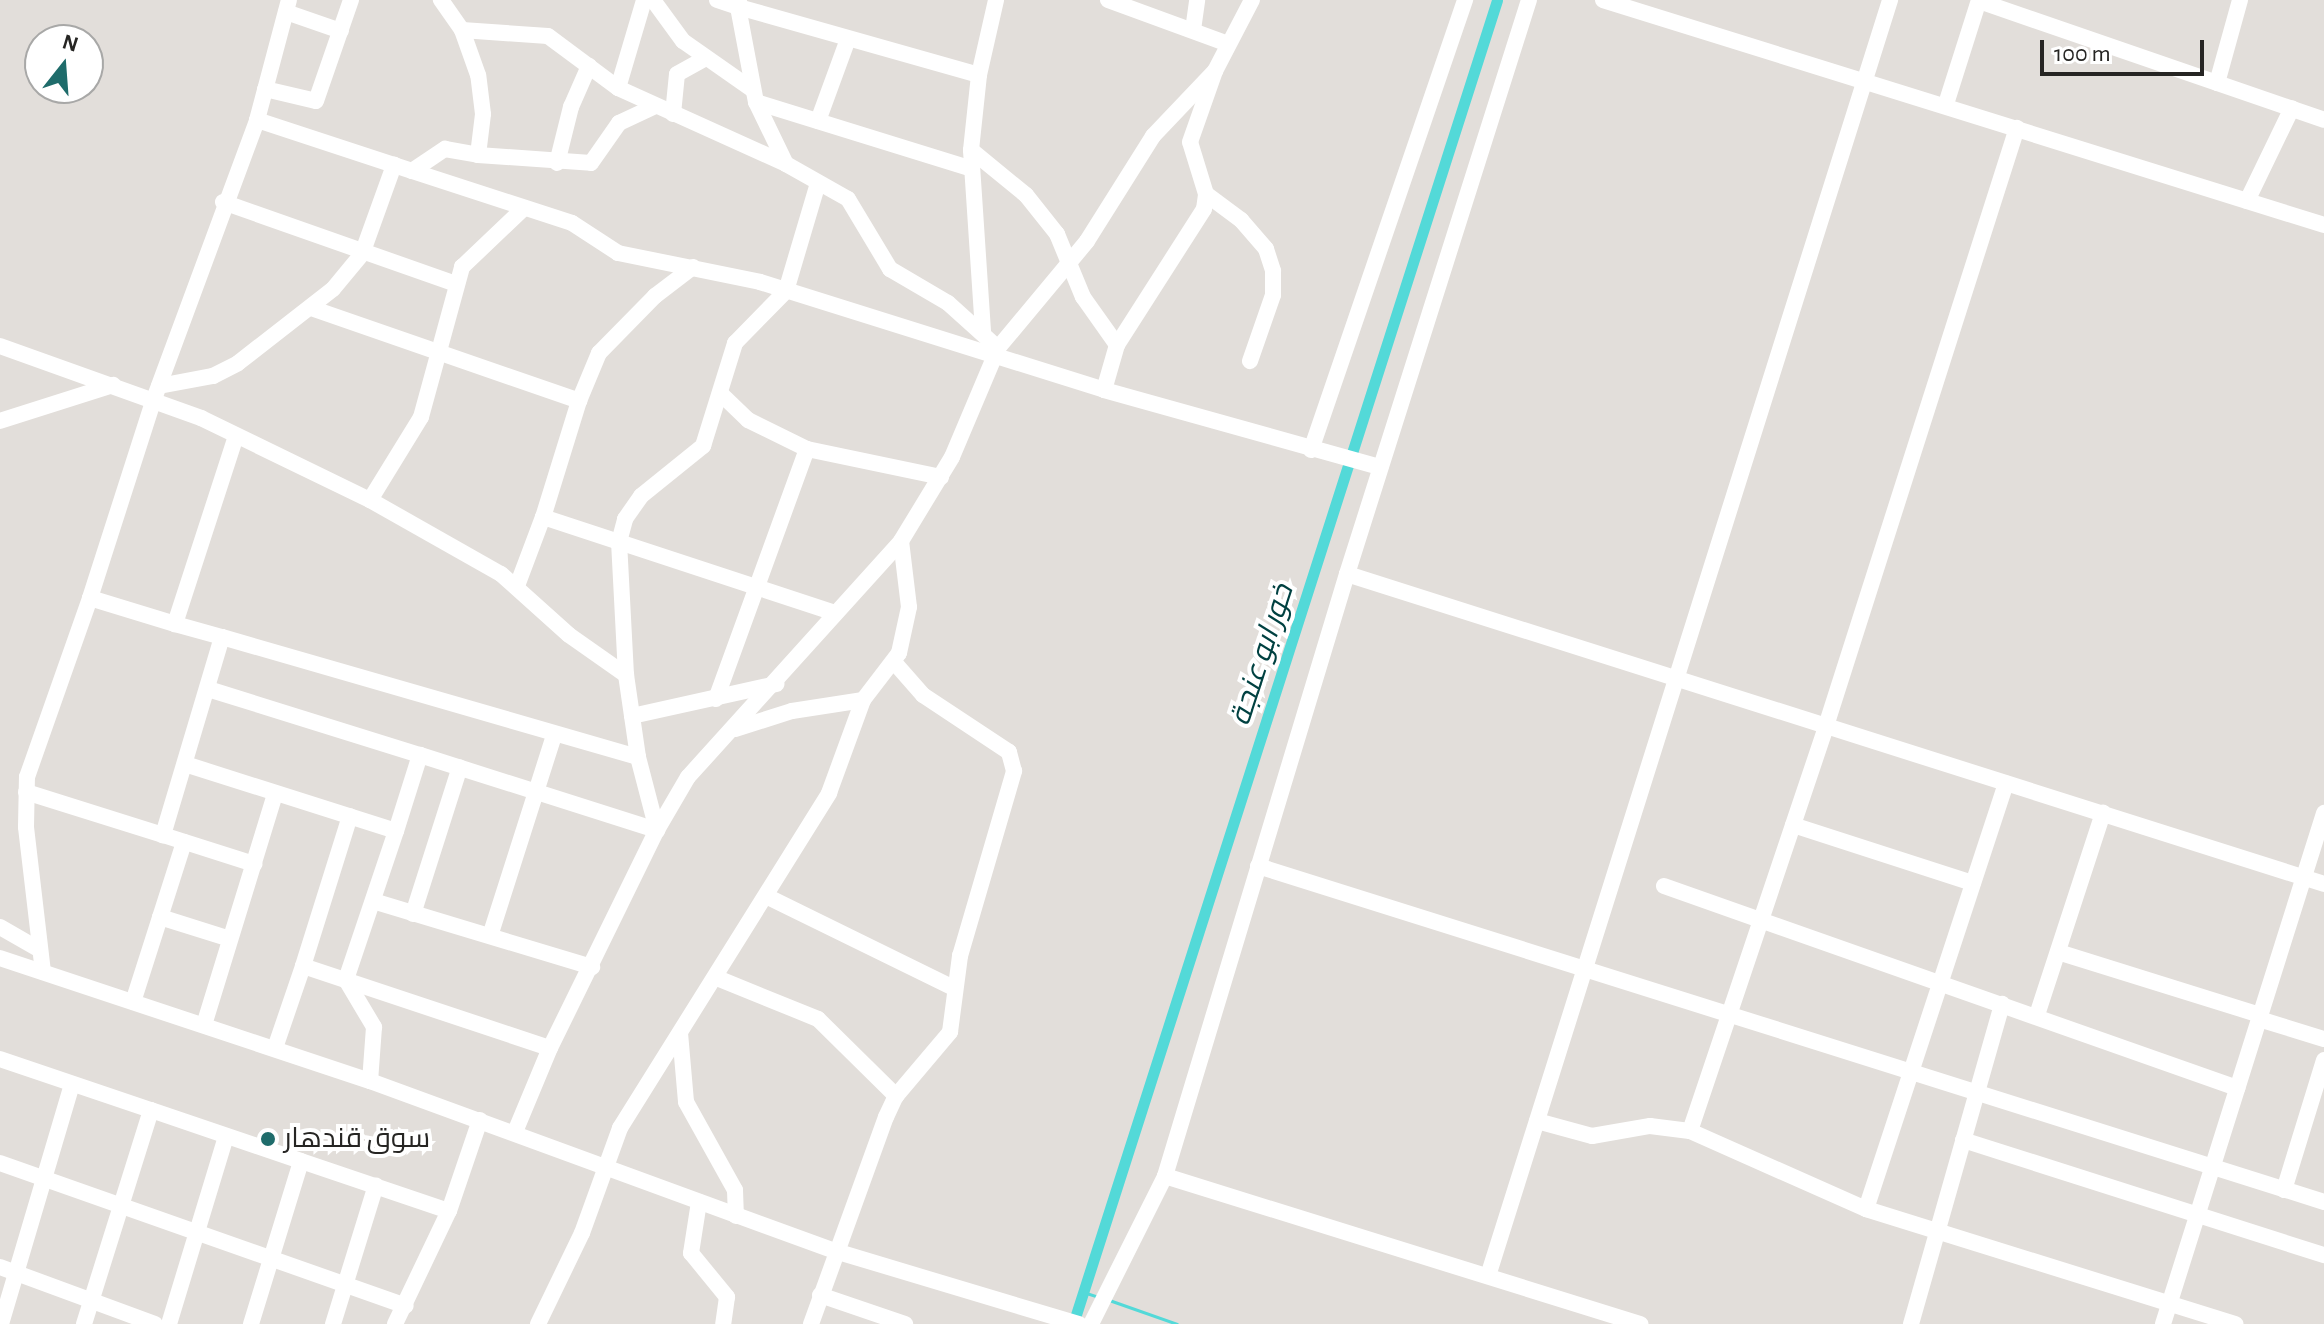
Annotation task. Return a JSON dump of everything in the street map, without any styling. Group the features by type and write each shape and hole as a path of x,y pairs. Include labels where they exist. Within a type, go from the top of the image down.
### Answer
{"street":[{"path":"265,89 316,101 351,0"},
{"path":"441,0 462,30 481,94 478,155"},
{"path":"618,88 644,0"},
{"path":"653,0 670,27 754,96 818,121 972,169"},
{"path":"717,0 979,75"},
{"path":"983,331 971,150 979,75 996,0"},
{"path":"1108,0 1228,44"},
{"path":"1193,30 1197,0"},
{"path":"1250,361 1273,295 1273,271 1266,249 1206,194 1190,142 1215,71 1252,0"},
{"path":"1311,450 1465,0"},
{"path":"1091,1324 1165,1176 1380,467 1529,0"},
{"path":"1603,0 1865,78 2324,225"},
{"path":"1488,1276 1890,0"},
{"path":"2217,83 2240,0"},
{"path":"1946,104 1979,1 2324,120"},
{"path":"738,4 754,96 786,164"},
{"path":"43,972 26,792 32,755 90,598 156,392 223,202 257,120 288,6 341,31"},
{"path":"462,30 548,36 618,88 786,164 818,183 859,210 890,269 948,303 983,331 996,352"},
{"path":"818,121 848,39"},
{"path":"673,114 677,74 706,58"},
{"path":"557,163 571,107 589,66"},
{"path":"515,1132 550,1048 657,830 688,777 777,684 835,613 901,541 941,477 996,352 1069,263 1153,136 1215,71"},
{"path":"412,171 445,149 557,163 591,163 619,123 655,106"},
{"path":"2247,201 2292,108"},
{"path":"257,120 572,223 618,253 693,267 786,291 996,352 1104,390 1380,467"},
{"path":"1690,1131 1826,726 2017,128"},
{"path":"971,150 1026,195 1057,234 1083,297 1117,345"},
{"path":"156,392 213,376 261,348 311,308 362,254 394,165"},
{"path":"657,830 638,757 626,675 619,542 625,519 641,496 703,446 728,357 742,332 786,291 818,183"},
{"path":"1104,390 1117,345 1197,226 1206,194"},
{"path":"223,202 362,254 456,284"},
{"path":"370,500 421,417 456,284 470,257 524,208"},
{"path":"517,586 543,517 579,401 599,353 613,336 693,267"},
{"path":"311,308 439,356 579,401"},
{"path":"0,346 113,385 156,392 236,436 370,500 517,586 569,635 626,675"},
{"path":"0,421 113,385"},
{"path":"720,393 748,420 807,449 941,477"},
{"path":"175,624 236,436"},
{"path":"716,699 807,449"},
{"path":"543,517 757,590 835,613"},
{"path":"538,1324 582,1233 620,1128 768,897 829,793 863,700 894,662 904,642 909,607 901,541"},
{"path":"1347,574 2324,884"},
{"path":"90,598 638,757"},
{"path":"163,835 222,637"},
{"path":"811,1324 835,1251 896,1096 950,1032 954,988 1013,777 1013,758 999,743 923,695 894,662"},
{"path":"632,716 777,684"},
{"path":"208,689 657,830"},
{"path":"729,731 792,711 863,700"},
{"path":"490,936 554,735"},
{"path":"370,1081 374,1027 346,980 420,755"},
{"path":"185,764 396,831"},
{"path":"413,914 460,767"},
{"path":"1866,1209 1914,1071 2006,783"},
{"path":"26,792 254,864"},
{"path":"204,1025 275,794"},
{"path":"2037,1015 2103,813"},
{"path":"2163,1324 2324,813"},
{"path":"275,1048 350,816"},
{"path":"1793,825 1973,883"},
{"path":"133,1002 184,842"},
{"path":"1258,866 1978,1090 2324,1202"},
{"path":"1664,886 2237,1088"},
{"path":"768,897 954,988"},
{"path":"373,901 592,967"},
{"path":"160,917 230,939"},
{"path":"0,927 40,950"},
{"path":"2058,952 2324,1039"},
{"path":"0,958 370,1081 835,1251 1037,1318 1061,1319 1079,1324"},
{"path":"303,966 550,1048"},
{"path":"717,978 818,1019 896,1096"},
{"path":"1911,1324 2002,1004"},
{"path":"680,1033 686,1102 735,1190 736,1216"},
{"path":"0,1059 449,1211"},
{"path":"2284,1190 2317,1107 2324,1060"},
{"path":"1,1324 8,1270 44,1179 72,1084"},
{"path":"84,1324 151,1110"},
{"path":"395,1324 449,1211 480,1120"},
{"path":"1537,1121 1585,1136 1650,1126 1690,1131 1866,1209 2235,1324"},
{"path":"169,1324 226,1136"},
{"path":"1963,1140 2324,1255"},
{"path":"251,1324 301,1161"},
{"path":"0,1163 405,1306"},
{"path":"1165,1176 1640,1324"},
{"path":"333,1324 376,1185"},
{"path":"699,1202 691,1253 721,1283 727,1297 723,1324"},
{"path":"8,1270 155,1324"},
{"path":"820,1295 899,1323"}],"waterway":[{"name":"خور ابو عنجة","path":"1073,1324 1497,0"},
{"path":"1083,1292 1098,1297"},
{"path":"1109,1300 1177,1324"}],"place":[{"name":"سوق قندهار","path":"268,1139"}]}
